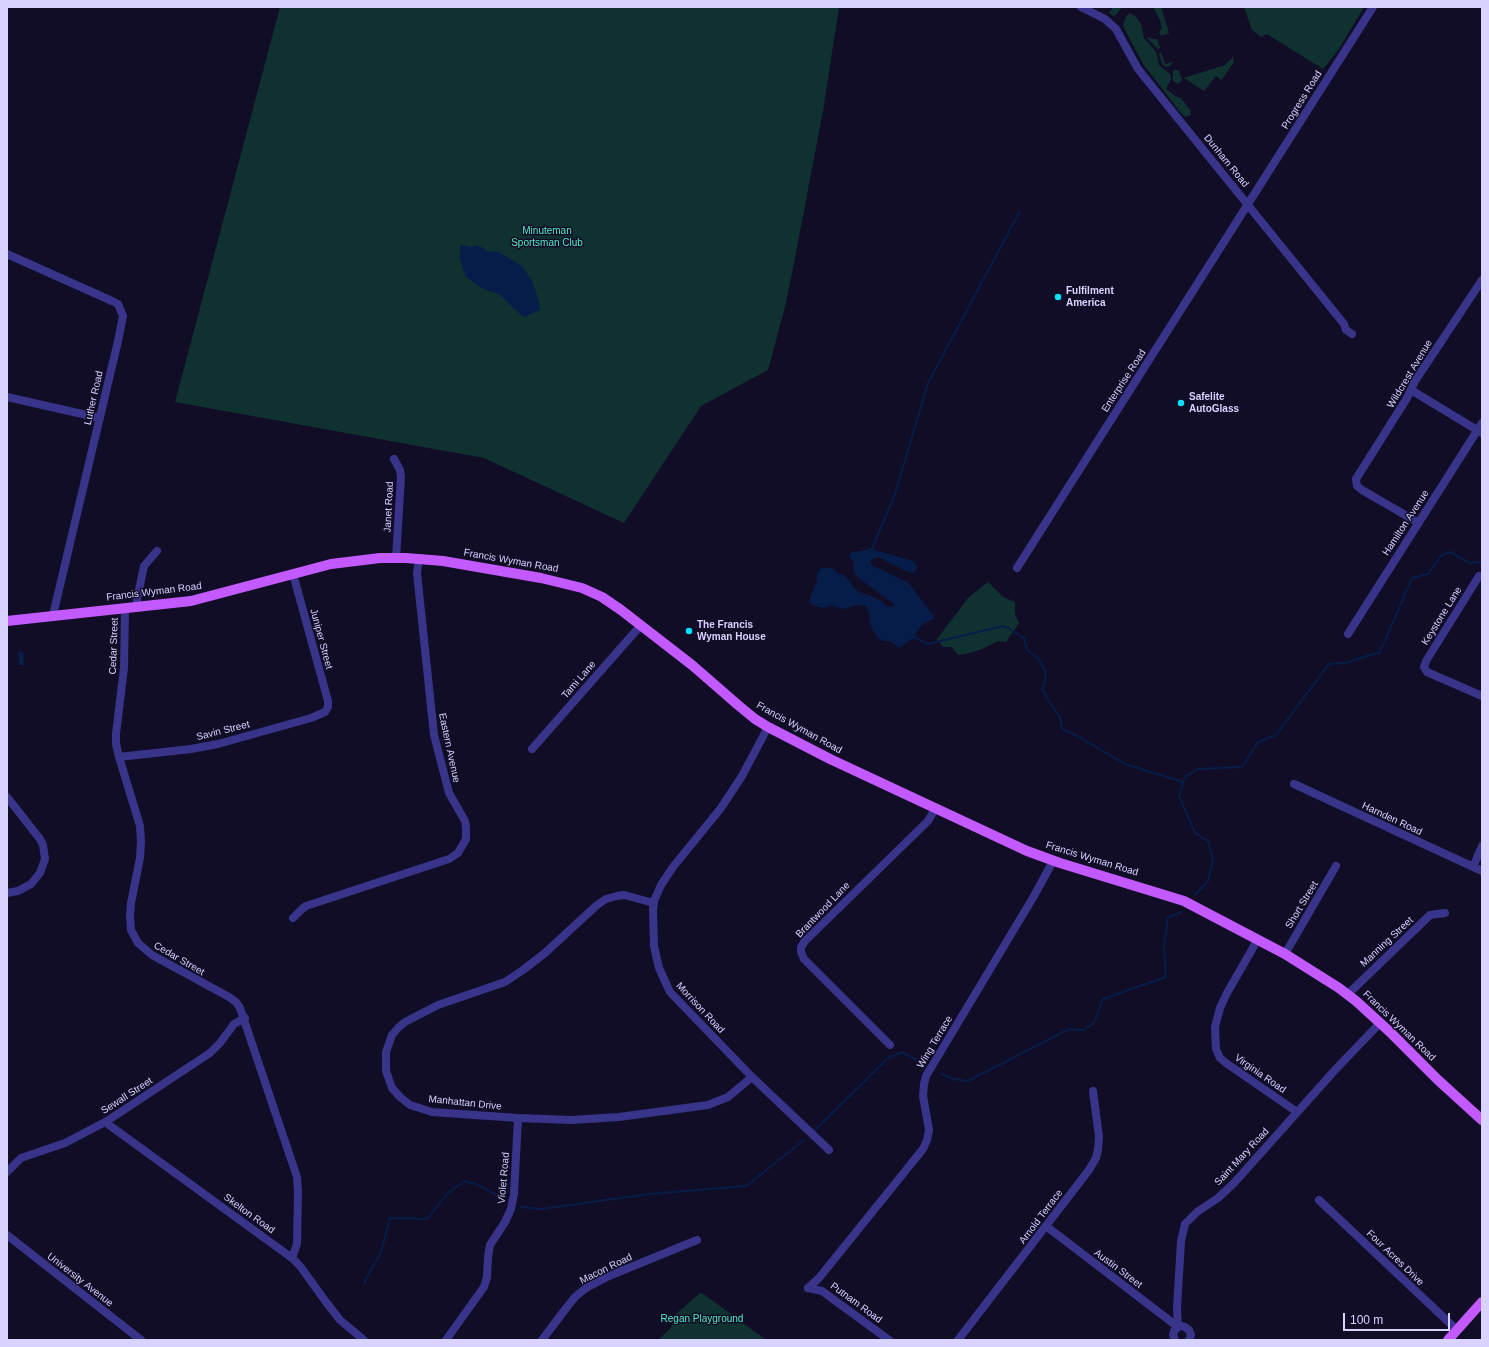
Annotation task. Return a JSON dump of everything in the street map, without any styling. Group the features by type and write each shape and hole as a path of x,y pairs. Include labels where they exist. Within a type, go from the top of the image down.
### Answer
{"main road":[{"name":"Francis Wyman Road","path":"7,621 196,600 339,562 368,559 419,558 443,561 541,578 582,588 607,600 641,625 698,670 743,710 768,727 830,760 1026,851 1177,898 1199,908 1285,954 1348,994 1482,1120"},
{"path":"1448,1340 1482,1302"}],"street":[{"name":"Dunham Road","path":"1081,7 1112,24 1121,36 1138,69 1344,324 1346,330 1352,334"},
{"name":"Progress Road","path":"1248,205 1373,7"},
{"name":"Enterprise Road","path":"1017,568 1248,205"},
{"name":"Luther Road","path":"7,254 118,304 121,310 122,319 53,616"},
{"name":"Wildcrest Avenue","path":"1419,523 1362,490 1357,486 1356,479 1407,398 1415,381 1482,280"},
{"path":"1411,390 1481,429"},
{"path":"7,397 100,418"},
{"name":"Hamilton Avenue","path":"1348,634 1481,429"},
{"name":"Janet Road","path":"394,459 400,470 401,477 396,558"},
{"path":"137,606 137,599 144,566 157,551"},
{"name":"Eastern Avenue","path":"293,918 306,906 449,859 458,853 466,839 465,822 447,787 434,734 417,573 419,558"},
{"name":"Juniper Street","path":"293,574 328,701 327,709"},
{"name":"Keystone Lane","path":"1479,576 1426,661 1424,667 1427,672 1482,696"},
{"name":"Cedar Street","path":"125,608 124,668 116,734 116,749 138,818 141,834 140,858 130,912 130,926 132,933 140,946 158,959 232,1000 238,1005 245,1018 297,1176 297,1241 292,1258"},
{"name":"Tami Lane","path":"532,749 641,625"},
{"name":"Savin Street","path":"118,757 191,749 218,744 310,718 324,713 327,709"},
{"name":"Morrison Road","path":"768,727 733,790 715,816 661,885 654,903 653,935 655,954 661,976 667,988 690,1014 752,1077 829,1150"},
{"name":"Harnden Road","path":"1294,784 1482,871"},
{"path":"7,797 40,839 45,859 40,873 31,884 18,891 7,893"},
{"name":"Brantwood Lane","path":"890,1045 804,959 801,952 801,947 805,941 928,821 935,809"},
{"path":"1473,867 1482,846"},
{"name":"Wing Terrace","path":"808,1288 819,1278 923,1148 927,1140 929,1130 923,1096 926,1076 1026,909 1053,860"},
{"name":"Short Street","path":"1285,954 1336,866"},
{"name":"Manhattan Drive","path":"654,903 627,896 617,896 606,899 597,905 545,953 514,977 497,985 438,1005 400,1025 392,1035 386,1052 386,1071 392,1088 404,1100 418,1108 442,1113 559,1120 598,1119 703,1106 728,1097 752,1077"},
{"name":"Manning Street","path":"1348,994 1429,916 1445,913"},
{"name":"Virginia Road","path":"1258,939 1220,1008 1215,1027 1216,1049 1220,1058 1226,1063 1297,1112"},
{"name":"Sewall Street","path":"7,1172 22,1158 65,1143 106,1122 210,1053 220,1043 234,1024 245,1018"},
{"name":"Saint Mary Road","path":"1175,1340 1173,1333 1178,1327 1177,1308 1180,1241 1185,1224 1197,1212 1228,1189 1335,1070 1380,1023"},
{"name":"Arnold Terrace","path":"958,1340 1089,1170 1096,1158 1099,1137 1093,1091"},
{"name":"Violet Road","path":"446,1340 484,1287 487,1277 490,1245 505,1222 511,1209 514,1194 518,1118"},
{"name":"Skelton Road","path":"106,1122 292,1258 300,1266 340,1320 364,1340"},
{"name":"Four Acres Drive","path":"1319,1200 1457,1330"},
{"name":"Austin Street","path":"1046,1226 1178,1327"},
{"name":"University Avenue","path":"7,1236 141,1340"},
{"name":"Macon Road","path":"542,1340 575,1297 586,1288 609,1276 697,1240"},
{"name":"Putnam Road","path":"808,1288 822,1291 889,1340"},
{"path":"1178,1327 1184,1326 1188,1329 1191,1334 1189,1340"}],"green space":[{"name":"Minuteman Sportsman Club","path":"280,7 839,7 823,111 794,263 785,307 768,370 701,406 624,523 484,458 175,402"},
{"path":"1113,7 1122,7 1116,15 1113,16 1109,13"},
{"path":"1153,7 1161,7 1169,33 1161,36 1159,32 1162,29 1160,20"},
{"path":"1244,7 1364,7 1339,49 1323,69 1267,34 1261,37 1257,34 1252,30"},
{"path":"1130,13 1136,17 1141,24 1144,38 1156,52 1159,65 1170,74 1171,79 1166,89 1177,97 1181,98 1191,111 1191,115 1185,117 1181,113 1143,64 1123,26 1126,17"},
{"path":"1147,38 1157,39 1160,48 1158,49"},
{"path":"1161,52 1165,64 1173,62 1170,66 1166,67 1162,64 1159,53"},
{"path":"1233,57 1234,62 1223,78 1221,80 1217,76 1215,77 1204,91 1184,78 1225,65"},
{"path":"1175,69 1179,71 1182,80 1178,84 1173,81 1173,71"},
{"path":"988,582 1003,597 1015,602 1015,614 1019,623 1006,642 998,641 982,649 958,655 952,647 943,647 937,639 968,598"},
{"name":"Regan Playground","path":"700,1293 705,1295 766,1340 658,1340 671,1328 676,1314"}],"water":[{"path":"460,245 471,247 476,245 489,252 497,251 522,266 531,279 539,301 540,310 524,317 500,295 481,288 466,277 460,260"},
{"path":"871,549 913,561 918,567 914,573 906,571 878,557 871,560 871,565 909,583 935,618 922,625 915,634 917,639 912,639 899,648 890,641 883,641 877,637 870,625 869,612 866,606 859,605 843,609 831,605 824,608 814,606 809,602 816,584 817,574 821,568 832,568 839,574 844,575 855,590 882,601 886,606 893,607 894,604 857,577 853,570 854,562 849,557 852,552"},
{"path":"18,652 23,652 24,665 19,665"}],"waterway":[{"path":"871,551 895,494 928,383 1020,211"},
{"path":"1195,895 1208,881 1213,860 1208,841 1195,833 1179,796 1185,777 1198,769 1242,767 1258,742 1276,735 1329,664 1345,663 1380,652 1412,578 1428,574 1441,556 1450,552 1470,563 1482,562"},
{"path":"916,638 928,644 1003,626 1008,628 1024,638 1027,650 1038,658 1046,673 1045,683 1042,689 1060,717 1062,729 1076,735 1125,764 1183,782"},
{"path":"942,1074 953,1079 968,1081 1069,1029 1084,1030 1094,1023 1103,999 1166,977 1164,945 1168,917 1182,912"},
{"path":"814,1131 888,1058 902,1052 926,1065"},
{"path":"521,1207 541,1209 650,1194 746,1186 804,1140"},
{"path":"364,1283 381,1252 390,1218 427,1219 447,1194 464,1181 476,1184 504,1199"}],"place":[{"name":"Fulfilment America","path":"1058,297"},
{"name":"Safelite AutoGlass","path":"1181,403"},
{"name":"The Francis Wyman House","path":"689,631"}]}
